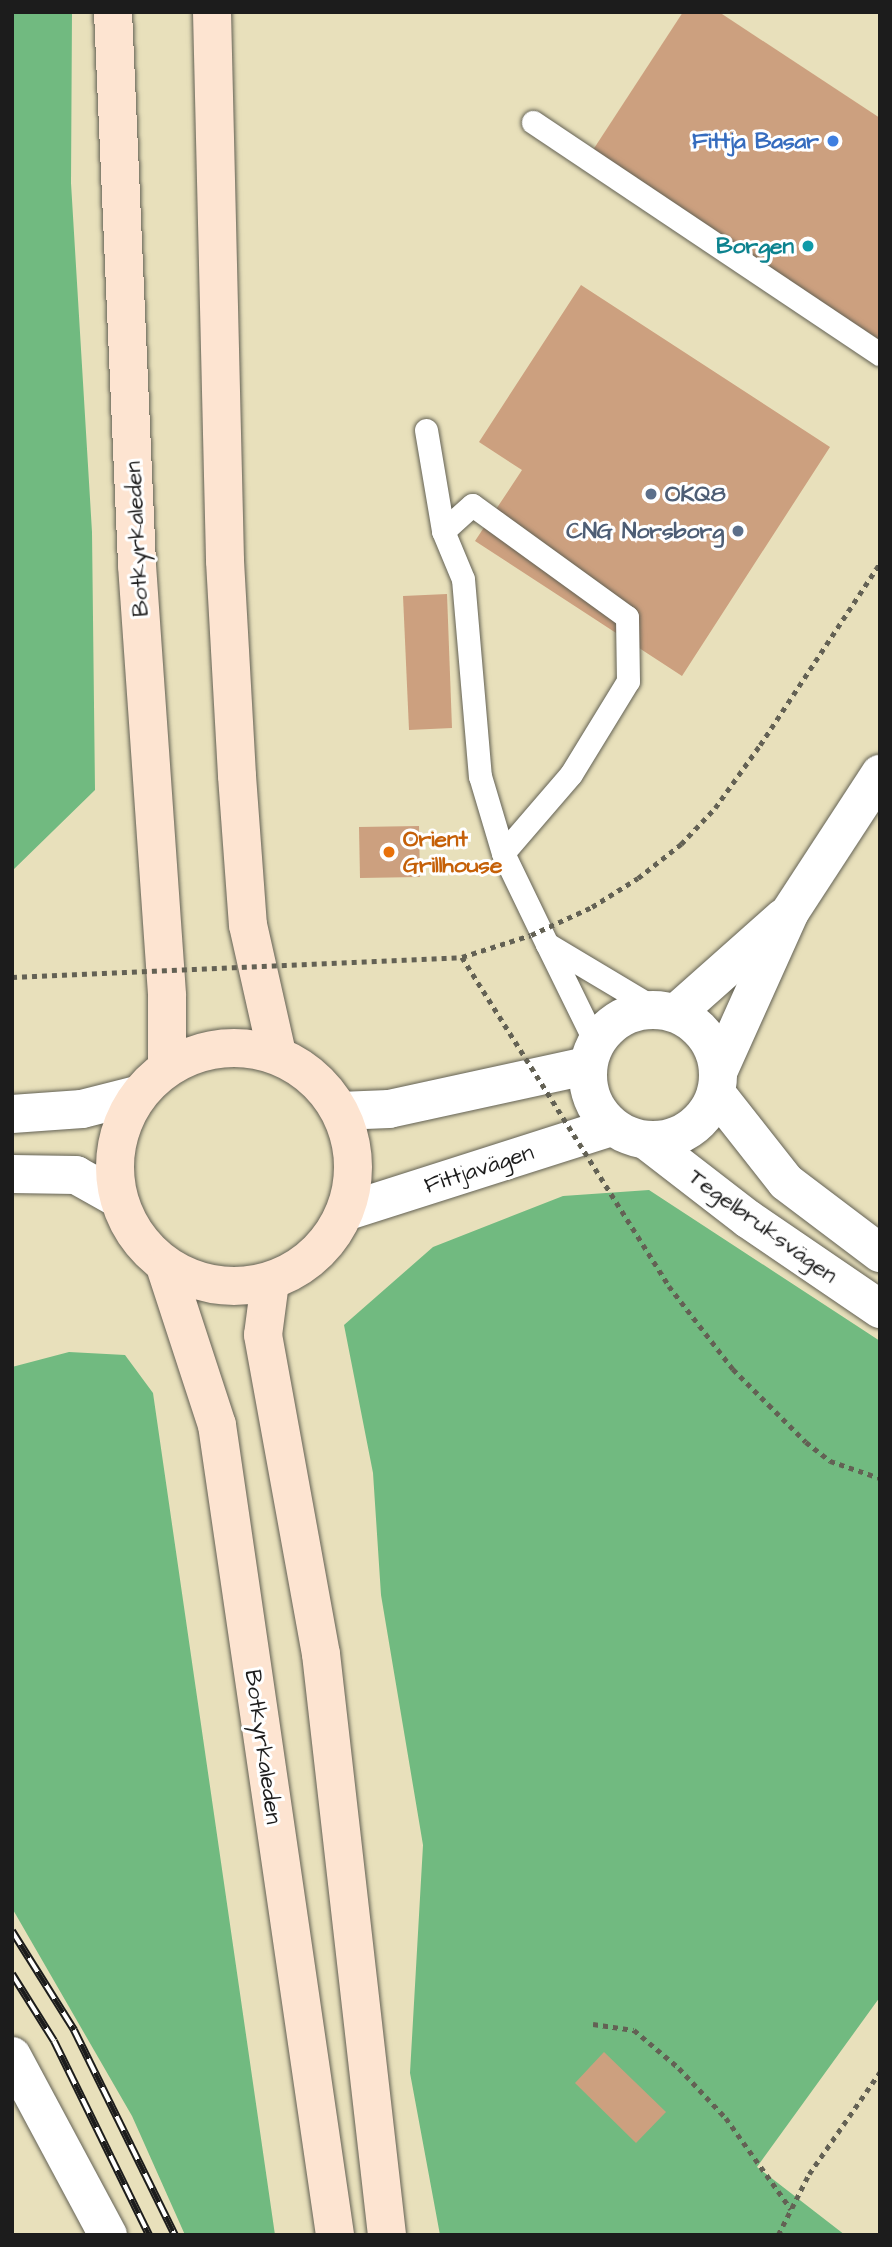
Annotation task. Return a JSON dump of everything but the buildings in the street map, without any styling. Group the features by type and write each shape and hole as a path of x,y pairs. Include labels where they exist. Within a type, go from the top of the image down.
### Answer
{"main road":[{"name":"Botkyrkaleden","path":"113,12 137,565 167,996 167,1066"},
{"path":"212,12 225,561 236,762 248,925 277,1054"},
{"name":"Botkyrkaleden","path":"236,1046 277,1054 315,1077 340,1111 354,1171 345,1212 335,1231 307,1262 270,1282 199,1283 165,1266 135,1236 117,1198 116,1160 122,1124 137,1095 167,1066 194,1053 236,1046"},
{"name":"Botkyrkaleden","path":"165,1266 217,1424 335,2235"},
{"path":"270,1282 262,1335 321,1654 387,2235"}],"street":[{"path":"717,1082 714,1051 695,1024 666,1011 632,1012 610,1024 591,1054 591,1096 612,1127 647,1141 670,1139 691,1129 707,1113 717,1082 790,912 880,774"},
{"path":"666,1011 790,912"},
{"path":"340,1111 390,1110 591,1054"},
{"name":"Tegelbruksvägen","path":"717,1082 786,1182 880,1253"},
{"path":"12,1114 82,1109 137,1095"},
{"name":"Fittjavägen","path":"345,1212 612,1127"},
{"name":"Tegelbruksvägen","path":"647,1141 748,1219 880,1309"},
{"path":"12,1174 76,1175 117,1198"},
{"path":"12,2056 108,2235"}],"lane":[{"path":"533,122 880,354"},
{"path":"426,430 443,531 463,579 480,776 503,853 547,944 591,1054"},
{"path":"443,531 472,505 627,617 628,681 570,774 503,853"},
{"path":"547,944 666,1011"}],"path":[{"path":"12,977 463,957 531,934 592,907 638,878 681,844 715,808 760,745 880,563"},
{"path":"463,957 669,1286 733,1369 806,1442 830,1461 880,1478"},
{"path":"593,2024 634,2030 679,2068 726,2119 791,2209"},
{"path":"778,2235 809,2175 880,2072"}],"green space":[{"path":"12,12 72,12 71,183 92,532 95,790 12,871"},
{"path":"649,1190 880,1341 880,1997 757,2167 845,2235 440,2235 410,2073 423,1845 381,1595 373,1473 344,1325 433,1247 563,1196"},
{"path":"69,1352 125,1355 153,1393 275,2235 185,2235 132,2116 12,1908 12,1367"}],"railway":[{"path":"12,1931 74,2030 175,2235"},
{"path":"12,1974 54,2041 149,2235"}],"place":[{"name":"Fittja Basar","path":"833,141"},
{"name":"Borgen","path":"808,246"},
{"name":"OKQ8","path":"651,494"},
{"name":"CNG Norsborg","path":"738,531"},
{"name":"Orient Grillhouse","path":"389,852"}]}
